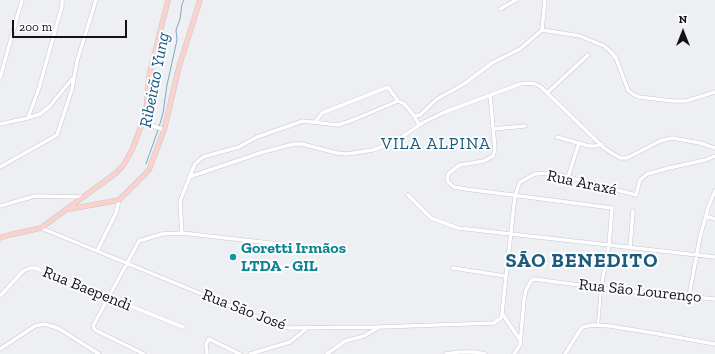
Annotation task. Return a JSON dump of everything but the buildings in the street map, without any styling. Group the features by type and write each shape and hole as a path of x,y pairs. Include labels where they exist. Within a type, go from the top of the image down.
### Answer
{"main road":[{"path":"0,238 41,228 81,200 123,166 132,150 144,122 147,106 149,76 168,0"},
{"path":"68,209 111,203 119,200 149,170 163,130 179,67 200,0"}],"street":[{"path":"0,78 22,0"},
{"path":"28,118 40,88 62,6 62,0"},
{"path":"0,167 57,135 72,89 72,79 96,0"},
{"path":"500,8 516,0"},
{"path":"414,116 420,115 437,99 464,84 492,62 520,49 542,30 545,0"},
{"path":"542,30 580,36 598,42 610,51 616,58 628,90 639,97 686,101 715,92"},
{"path":"547,93 588,55"},
{"path":"0,124 28,118 44,110 72,79"},
{"path":"189,177 263,152 294,144 302,144 342,153 373,150 393,143 424,122 445,112 520,84 528,83 541,87 607,150 623,158 633,156 660,141 672,138 685,140 714,149"},
{"path":"316,122 322,113 388,86 398,101 403,103 414,116 419,125"},
{"path":"490,95 495,149 493,156 484,161 460,165 449,173 447,180 454,187 612,208 609,245 601,288 598,325"},
{"path":"182,233 180,202 195,164 203,157 238,146 280,128 303,121 338,125 398,101"},
{"path":"420,115 424,122"},
{"path":"144,122 163,130"},
{"path":"493,128 525,126"},
{"path":"557,137 593,146 601,144"},
{"path":"568,177 579,143"},
{"name":"Rua Araxá","path":"502,313 515,196 520,182 535,174 553,173 636,195 640,180 647,174 705,160 715,156"},
{"path":"689,296 706,216 715,191"},
{"path":"408,195 431,218 458,228 715,257"},
{"path":"0,206 35,196 85,196"},
{"path":"74,197 81,200 83,207"},
{"path":"74,197 74,205"},
{"path":"97,251 117,209 119,200"},
{"path":"111,203 117,209"},
{"path":"630,248 633,211"},
{"path":"706,216 715,219"},
{"name":"Rua São José","path":"41,228 282,327 306,329 494,323 501,318 502,313"},
{"path":"144,354 94,328 94,324 139,241 162,234 182,233 331,250"},
{"name":"Rua Baependi","path":"0,296 23,271 30,268 47,272 183,327"},
{"path":"453,268 506,276"},
{"name":"Rua São Lourenço","path":"520,340 526,290 531,281 538,279 601,288 715,299"},
{"path":"502,313 520,340 518,350 514,354"},
{"path":"0,349 35,326 44,324 58,328 99,354"},
{"path":"565,354 580,330 587,326 598,325 715,344"},
{"path":"327,354 345,341 371,333 379,327"},
{"path":"250,354 290,342 306,329"},
{"path":"207,354 206,344 209,339 240,354"},
{"path":"446,354 460,352 485,354"}],"waterway":[{"name":"Ribeirão Yung","path":"159,127 177,40 176,30 184,0"},
{"name":"Ribeirão Yung","path":"146,164 158,130"}],"place":[{"name":"Goretti Irmãos LTDA - GIL","path":"233,257"}],"district":[{"name":"VILA ALPINA","path":"436,144"},
{"name":"SÃO BENEDITO","path":"582,261"}]}
